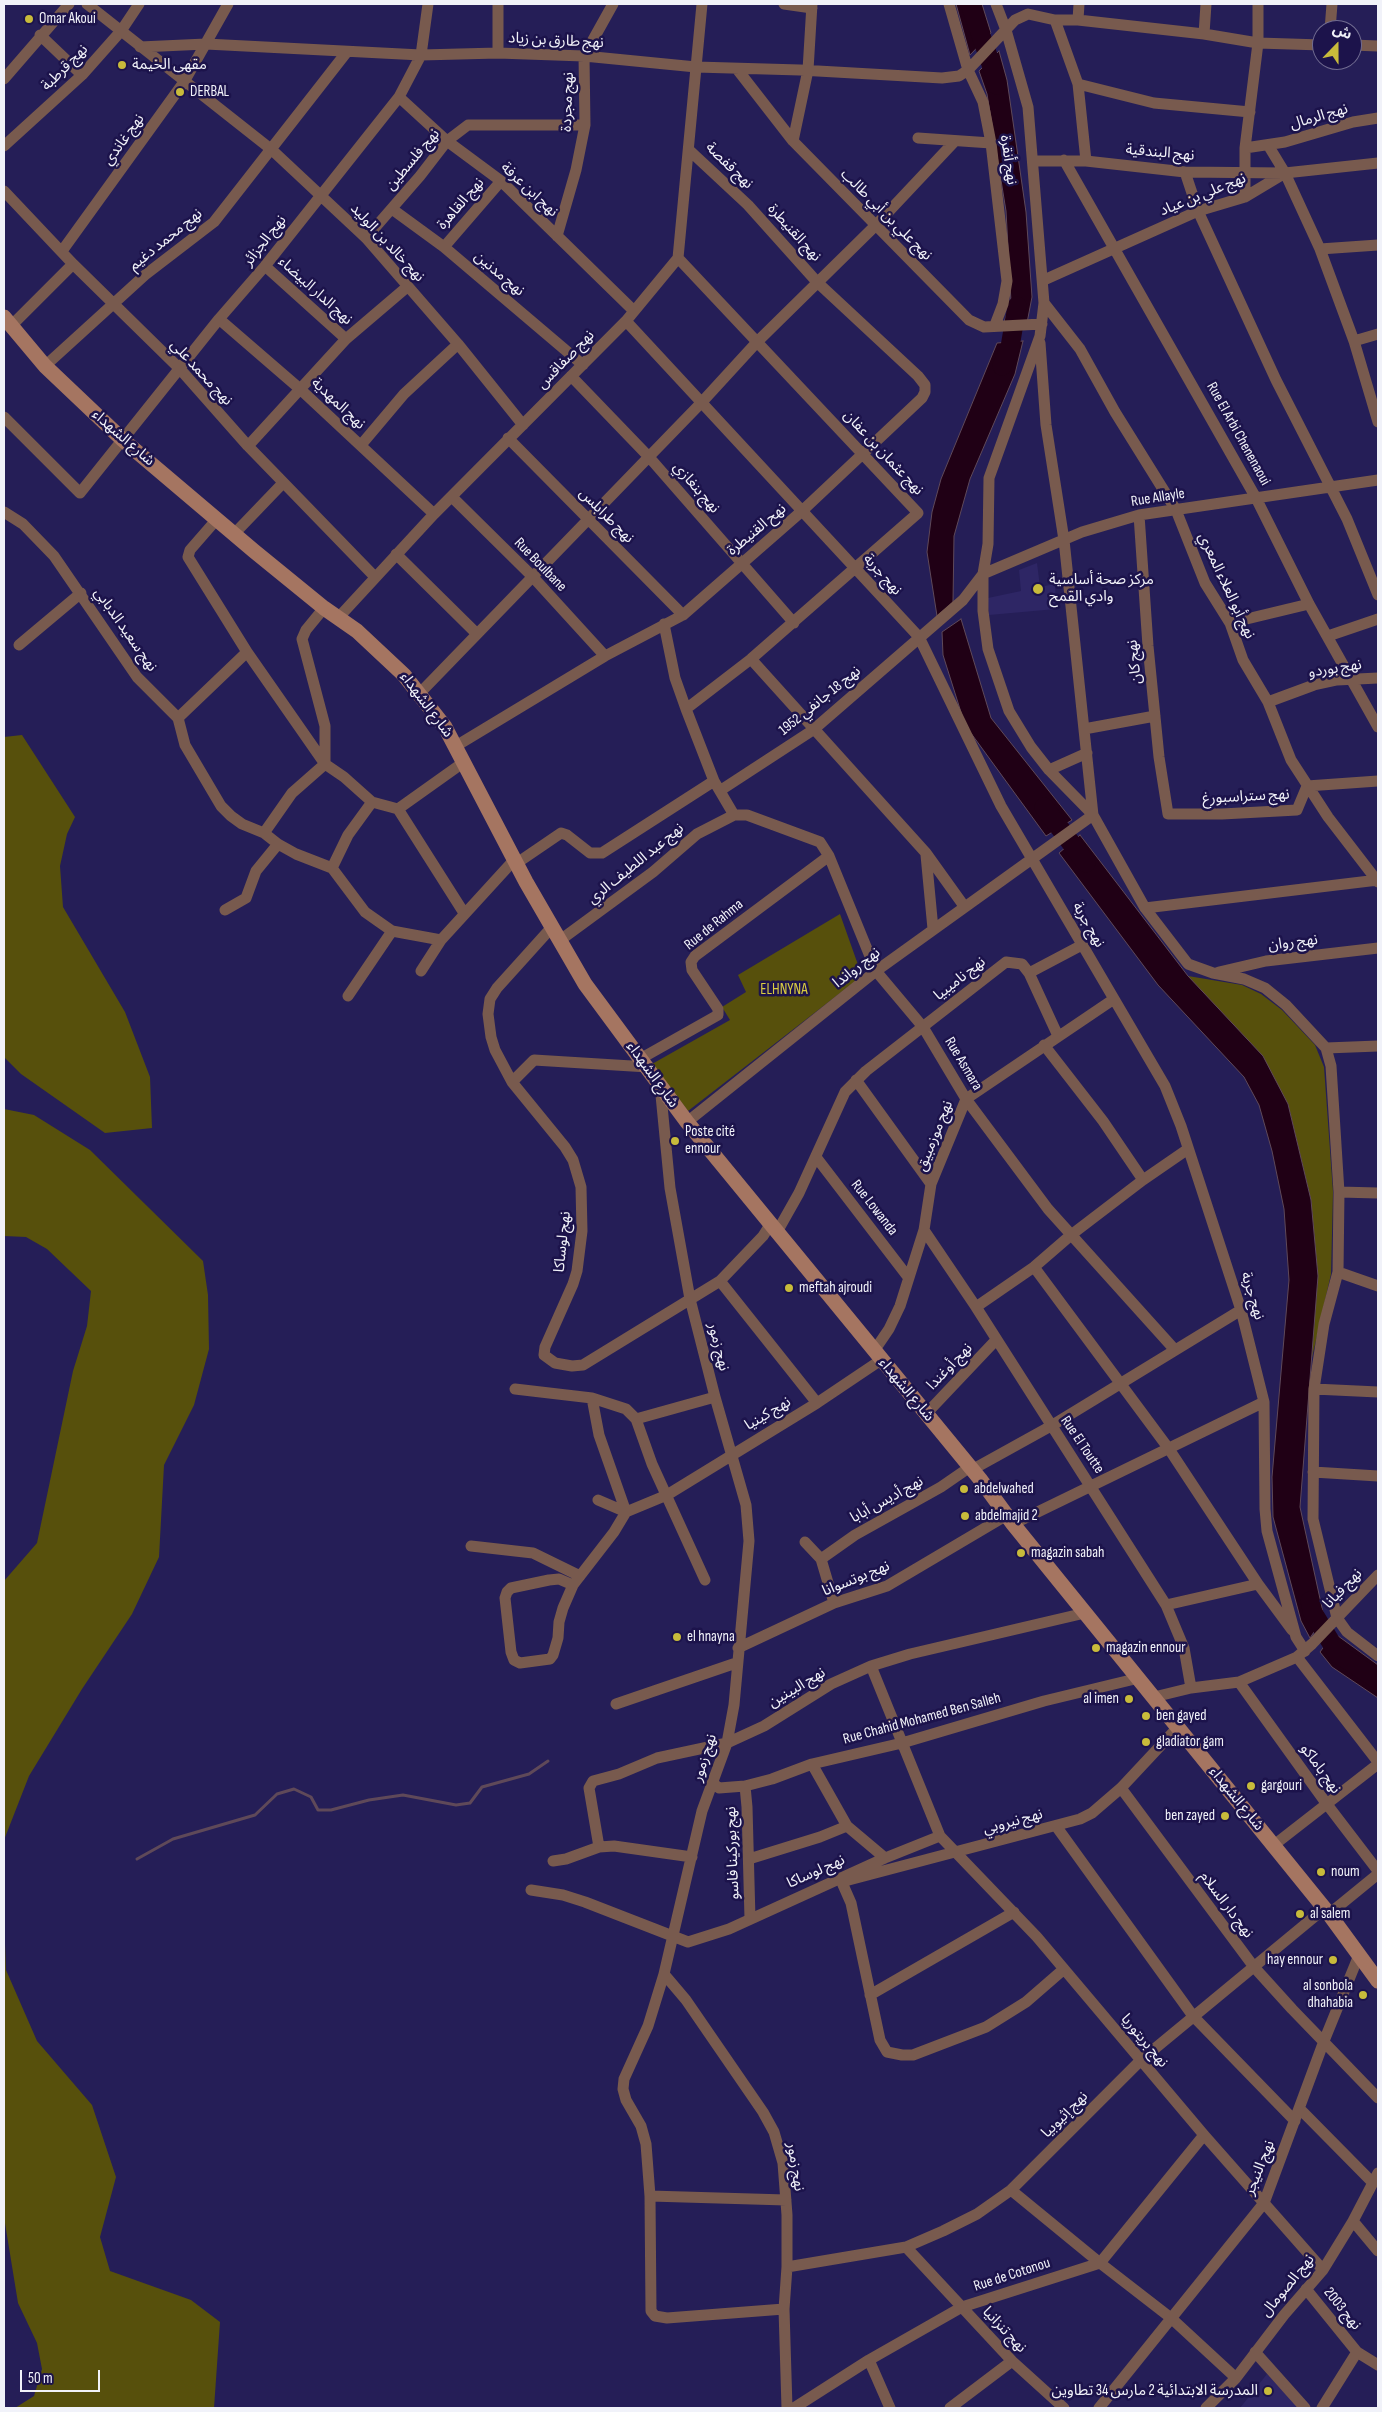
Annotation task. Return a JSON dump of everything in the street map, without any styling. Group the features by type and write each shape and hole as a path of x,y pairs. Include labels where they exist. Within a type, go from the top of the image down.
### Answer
{"main road":[{"name":"شارع الشهداء","path":"8,321 45,366 123,440 324,608 339,617 404,675 445,727 559,941 585,984 687,1122 970,1468 1010,1520 1274,1845 1327,1911 1378,1981"}],"street":[{"path":"4,79 68,4"},
{"name":"نهج خالد بن الوليد","path":"87,4 272,150 366,238 458,344 523,425"},
{"name":"نهج قرطبة","path":"4,146 82,75 121,31 139,4"},
{"name":"نهج غاندي","path":"62,251 184,82 228,4"},
{"name":"نهج الجزائر","path":"4,417 80,493 219,319 265,266 399,97 421,55 428,4"},
{"path":"498,4 498,53"},
{"name":"نهج مجردة","path":"557,236 576,170 585,125 584,56 613,4"},
{"path":"678,258 702,4"},
{"path":"784,4 812,6 808,70 793,141"},
{"name":"نهج أنقرة","path":"949,4 983,102 991,142 1006,282 999,326"},
{"path":"996,4 1026,94 1034,161 1044,280 1044,303 1038,324 1046,425 1064,540 1093,815"},
{"path":"1078,20 1079,4"},
{"path":"1204,34 1206,4"},
{"path":"1245,197 1245,148 1258,43 1258,4"},
{"path":"1331,20 1332,4"},
{"path":"972,66 1015,20 1028,14 1055,20 1078,20 1204,34 1258,43 1312,45"},
{"path":"1055,20 1078,84 1086,161"},
{"path":"40,35 82,75"},
{"name":"نهج طارق بن زياد","path":"140,47 206,44 346,53 421,55 498,53 584,56 696,68 808,70 942,78 959,76 972,66"},
{"path":"1362,46 1378,46"},
{"name":"نهج محمد دغيم","path":"45,366 112,304 214,222 346,53"},
{"name":"نهج علي بن أبي طالب","path":"737,69 793,141 969,320 984,327 1038,324"},
{"path":"1078,84 1154,103 1250,112"},
{"name":"نهج ابن عرفة","path":"399,97 448,141 501,181 634,311"},
{"name":"نهج الرمال","path":"1245,148 1268,145 1353,122 1378,118"},
{"name":"نهج فلسطين","path":"366,238 448,141 468,124 585,125"},
{"path":"918,138 955,142 991,142"},
{"path":"419,694 476,633 702,402 757,342 876,225 955,142"},
{"path":"1268,145 1285,173 1320,249 1354,340 1378,422"},
{"name":"نهج قفصة","path":"689,150 748,205"},
{"name":"Rue El Arbi Chenenaoui","path":"1064,160 1183,366 1256,498 1309,604 1378,727"},
{"name":"نهج البندقية","path":"1034,161 1086,161 1185,172 1285,173"},
{"name":"نهج علي بن عياد","path":"1044,280 1198,211 1245,197 1285,173 1378,164"},
{"path":"1185,172 1198,211 1276,380 1331,487 1378,595"},
{"name":"نهج القاهرة","path":"444,247 501,181"},
{"name":"نهج محمد علي","path":"4,191 112,304 180,369 248,446 375,577"},
{"name":"نهج القنيطرة","path":"748,205 818,282"},
{"name":"نهج مدنين","path":"392,209 444,247 583,365"},
{"path":"1320,249 1378,245"},
{"name":"نهج صفاقس","path":"339,617 434,514 626,321 678,258"},
{"name":"نهج عثمان بن عفان","path":"678,258 918,514 855,567 751,660 686,709"},
{"path":"8,321 73,264"},
{"name":"نهج الدار البيضاء","path":"265,266 346,339"},
{"name":"نهح القنيطرة","path":"456,746 605,656 683,615 740,563 802,511 922,398 925,386 918,376 818,282"},
{"path":"248,446 346,339 407,287"},
{"name":"نهج أبو العلاء المعري","path":"1044,303 1080,349 1115,412 1176,510 1205,583 1230,623 1243,660 1268,702 1284,737 1291,760 1328,817 1378,881"},
{"name":"نهج المهدية","path":"219,319 300,388 434,514"},
{"name":"نهج جربة","path":"626,321 919,637 1001,806 1165,1086 1188,1149 1241,1310 1264,1402 1267,1531 1301,1654 1378,1763"},
{"path":"1354,340 1378,334"},
{"path":"1040,336 989,478 988,544 983,574 983,611 988,649 1009,711 1048,770 1093,815 1145,908 1188,964 1213,974 1244,979 1264,988 1286,1005 1326,1048 1330,1066 1339,1192 1338,1272 1324,1324 1314,1389 1313,1519 1333,1621 1378,1656"},
{"path":"361,445 404,394 458,344"},
{"name":"نهج بنغازي","path":"572,376 649,457 794,623"},
{"name":"نهج طرابلس","path":"508,438 683,615"},
{"name":"Rue Allayle","path":"933,627 963,600 983,574 1082,532 1138,515 1378,480"},
{"path":"235,533 283,483"},
{"name":"Rue Boulbane","path":"452,497 532,576 605,656"},
{"name":"نهج سعيد الدبابي","path":"4,512 23,524 41,540 80,593 137,677 178,718"},
{"name":"نهج كان","path":"1138,515 1155,716 1165,806"},
{"path":"217,519 190,550 188,557 247,652 325,764 344,777 372,802 398,809 464,913"},
{"path":"396,554 476,633"},
{"path":"20,644 80,593"},
{"path":"1230,623 1309,604"},
{"path":"324,608 306,630 302,644 324,726 325,764"},
{"path":"1328,636 1378,619"},
{"path":"664,624 675,678 686,709 718,786 734,815"},
{"name":"نهج 18 جانفي 1952","path":"516,861 561,833 567,835 590,853 602,853 813,730 919,637 933,627"},
{"path":"247,652 178,718 185,745 221,806 242,824 264,832 278,844 306,859 332,868 365,912 392,931 441,940"},
{"path":"751,660 926,853 964,906"},
{"name":"نهج بوردو","path":"1268,702 1314,685 1351,679 1378,678"},
{"path":"1084,729 1155,716"},
{"path":"1048,770 1087,753"},
{"path":"398,809 464,762"},
{"path":"264,832 292,793 325,764"},
{"name":"نهج ستراسبورغ","path":"1165,806 1168,814 1203,815 1297,810 1307,786 1378,781"},
{"path":"332,868 348,835 372,802"},
{"name":"Rue Asmara","path":"734,815 747,815 814,838 823,845 876,971 923,1027 966,1099 1048,1209 1175,1350"},
{"name":"نهج عبد اللطيف الري","path":"559,941 646,878 697,834 734,815"},
{"name":"نهج رواندا","path":"687,1122 876,971 1051,843 1093,815"},
{"path":"225,910 246,898 256,871 278,844"},
{"path":"926,853 933,929"},
{"name":"Rue de Rahma","path":"644,1063 718,1015 718,1009 692,970 691,962 694,956 829,856"},
{"path":"421,971 441,940 464,913 516,861"},
{"path":"1145,908 1378,881"},
{"name":"نهج لوساكا","path":"552,927 506,976 497,988 488,1006 491,1037 512,1082 565,1147 573,1160 581,1187 582,1231 577,1271 565,1305 545,1347 544,1355 546,1358 572,1366 583,1365 720,1281 773,1228"},
{"path":"348,996 392,931"},
{"path":"1058,1036 1029,973 1082,945"},
{"name":"نهج روان","path":"1213,974 1266,961 1378,948"},
{"name":"نهج ناميبيا","path":"773,1228 816,1157 842,1097 856,1080 1006,962 1022,964 1029,973"},
{"name":"نهج موزمبيق","path":"877,1356 900,1306 924,1230 931,1184 966,1099 1114,999"},
{"path":"1044,1045 1103,1120 1143,1180"},
{"path":"1326,1048 1378,1046"},
{"path":"512,1082 534,1060 644,1063"},
{"path":"856,1080 931,1184"},
{"name":"نهج زمور","path":"660,1085 670,1188 690,1299 730,1454 746,1505 749,1541 736,1663 734,1705 728,1743 714,1784 702,1811 664,1974 686,2000 774,2132 783,2163 786,2200 787,2268 784,2309 787,2408"},
{"path":"976,1307 1034,1267 1071,1235 1143,1180 1188,1149"},
{"name":"Rue Lowanda","path":"816,1157 908,1277"},
{"path":"1339,1192 1378,1193"},
{"name":"Rue El Toutte","path":"924,1230 976,1307 1050,1426 1091,1485 1166,1605 1184,1648 1191,1688"},
{"path":"1034,1267 1169,1450 1258,1584 1296,1636"},
{"path":"1338,1272 1378,1286"},
{"name":"نهج كينيا","path":"626,1512 667,1495 730,1454 817,1402 720,1281"},
{"name":"نهج أديس أبابا","path":"821,1559 855,1535 941,1487 970,1468 977,1467 1050,1426 1241,1310"},
{"name":"نهج أوغندا","path":"925,1415 996,1340"},
{"path":"817,1402 877,1356"},
{"path":"515,1388 592,1398 626,1409 636,1419 652,1464 705,1580"},
{"path":"1314,1389 1378,1392"},
{"path":"636,1419 715,1397"},
{"path":"592,1398 598,1435 626,1512"},
{"name":"نهج بوتسوانا","path":"738,1648 834,1603 887,1586 1010,1520 1169,1450 1264,1402"},
{"path":"1313,1472 1378,1476"},
{"path":"598,1500 626,1512"},
{"path":"576,1581 549,1580 511,1588 506,1592 511,1652 514,1660 520,1664 550,1659 554,1655 562,1608 576,1581 614,1532 626,1512"},
{"path":"805,1542 821,1559 834,1603"},
{"path":"471,1546 533,1554 576,1581"},
{"name":"نهج فيانا","path":"1301,1654 1378,1575"},
{"path":"1166,1605 1258,1584"},
{"name":"نهج البينين","path":"599,1847 589,1788 593,1781 619,1774 657,1758 728,1743 764,1726 832,1684 871,1666 910,1654 1085,1613"},
{"path":"1154,1697 1191,1688 1239,1682 1301,1654"},
{"path":"616,1704 736,1663"},
{"path":"871,1666 940,1836"},
{"name":"Rue Chahid Mohamed Ben Salleh","path":"714,1784 719,1788 745,1786 772,1779 812,1764 902,1743 1044,1701 1139,1678"},
{"name":"نهج باماكو","path":"1239,1682 1326,1804 1378,1872"},
{"name":"نهج نيروبي","path":"841,1880 1080,1819 1092,1813 1121,1788 1178,1727"},
{"path":"1274,1845 1378,1763"},
{"path":"812,1764 847,1826 885,1858"},
{"name":"نهج بوركينا فاسو","path":"745,1786 750,1919"},
{"name":"نهج دار السلام","path":"1121,1788 1254,1968 1378,2098"},
{"path":"749,1859 827,1835 847,1826"},
{"path":"1056,1826 1193,2016 1295,2120"},
{"name":"نهج لوساكا","path":"531,1890 585,1902 688,1942 701,1939 750,1919 822,1886 841,1880 885,1858 940,1836"},
{"name":"نهج بريتوريا","path":"940,1836 1014,1912 1204,2135 1323,2270"},
{"path":"553,1861 566,1859 599,1847 642,1849 692,1857"},
{"name":"نهج إثيوبيا","path":"787,2268 906,2247 977,2214 1012,2190 1141,2060 1193,2016 1378,1872"},
{"path":"841,1880 851,1903 870,1995 883,2047 887,2052 893,2054 913,2054 986,2027 1020,2006 1064,1969"},
{"path":"870,1995 1014,1912"},
{"name":"نهج النيجر","path":"1099,2408 1264,2203 1324,2041 1359,1956"},
{"path":"664,1974 648,2026 623,2083 624,2095 644,2134 650,2196 650,2305 652,2314 667,2318 784,2309"},
{"path":"1300,2109 1376,2178"},
{"path":"1100,2263 1204,2135"},
{"name":"نهج الصومال","path":"1206,2408 1236,2378 1255,2352 1323,2270 1353,2221 1376,2178"},
{"path":"1012,2190 1100,2263 1171,2318 1236,2378"},
{"path":"650,2196 786,2200"},
{"path":"1353,2221 1378,2251"},
{"name":"نهج تنزانيا","path":"906,2247 1012,2361 1064,2408"},
{"name":"Rue de Cotonou","path":"794,2408 869,2360 962,2307 1100,2263"},
{"name":"نهج 2003","path":"1306,2289 1357,2352 1378,2365"},
{"path":"1255,2352 1305,2408"},
{"path":"1322,2408 1357,2352"},
{"path":"869,2360 890,2408"},
{"path":"950,2408 1012,2361"}],"shaded area":[{"path":"956,4 982,4 991,33 970,55"},
{"path":"999,51 1007,80 1026,212 1032,297 1027,323 1003,325 1011,302 1006,211 987,94 979,71"},
{"path":"1023,341 1015,374 970,479 954,536 953,602 937,616 927,552 932,512 941,479 997,343"},
{"name":"مركز صحة أساسية وادي القمح","path":"1037,563 1040,587 1055,584 1056,609 989,615 988,598 1021,591 1019,570"},
{"path":"961,619 991,718 1072,820 1046,836 965,725 943,655 942,632"},
{"path":"1080,835 1188,976 1263,1056 1288,1104 1311,1200 1318,1276 1300,1507 1324,1617 1310,1638 1301,1621 1273,1517 1272,1477 1289,1280 1284,1209 1272,1151 1259,1105 1244,1077 1158,985 1059,853"},
{"path":"1334,1633 1378,1665 1378,1698 1332,1667 1320,1652"},
{"name":"المدرسة الابتدائية 2 مارس 34 تطاوين","path":"1267,2374 1299,2408 1240,2408"}],"green space":[{"path":"22,735 75,817 67,834 60,866 63,907 125,1012 150,1077 152,1128 105,1133 21,1074 4,1057 4,737"},
{"name":"ELHNYNA","path":"840,914 862,976 688,1111 652,1064 730,1020 722,1007 746,992 738,975"},
{"path":"1188,976 1242,985 1261,994 1282,1010 1315,1045 1324,1067 1333,1192 1331,1274 1311,1362 1318,1276 1311,1200 1288,1104"},
{"path":"4,1109 34,1115 90,1150 203,1261 208,1295 209,1349 194,1405 164,1465 159,1557 132,1614 82,1689 29,1776 4,1840 4,1581 37,1543 73,1371 87,1326 91,1291 47,1249 26,1237 4,1236"},
{"path":"4,1917 6,1970 37,2041 92,2105 116,2177 100,2237 110,2271 191,2300 220,2322 214,2408 15,2408 34,2396 42,2369 37,2343 18,2303 4,2217"}],"waterway":[{"path":"970,4 997,85"},
{"path":"1002,366 1010,347 1017,306"},
{"path":"1044,807 1086,863"},
{"path":"1310,1601 1312,1611 1338,1654 1378,1680"},
{"path":"137,1859 173,1839 255,1815 277,1794 294,1789 311,1797 318,1810 331,1810 369,1800 403,1795 456,1805 470,1803 482,1787 529,1774 548,1761"}],"place":[{"name":"Omar Akoui","path":"29,19"},
{"name":"مقهى الخيمة","path":"122,65"},
{"name":"DERBAL","path":"180,92"},
{"name":"مركز صحة أساسية وادي القمح","path":"1038,589"},
{"name":"Poste cité ennour","path":"675,1141"},
{"name":"meftah ajroudi","path":"789,1288"},
{"name":"abdelwahed","path":"964,1489"},
{"name":"abdelmajid 2","path":"965,1516"},
{"name":"magazin sabah","path":"1021,1553"},
{"name":"el hnayna","path":"677,1637"},
{"name":"magazin ennour","path":"1096,1648"},
{"name":"al imen","path":"1129,1699"},
{"name":"ben gayed","path":"1146,1716"},
{"name":"gladiator gam","path":"1146,1742"},
{"name":"gargouri","path":"1251,1786"},
{"name":"ben zayed","path":"1225,1816"},
{"name":"noum","path":"1321,1872"},
{"name":"al salem","path":"1300,1914"},
{"name":"hay ennour","path":"1333,1960"},
{"name":"al sonbola dhahabia","path":"1363,1995"},
{"name":"المدرسة الابتدائية 2 مارس 34 تطاوين","path":"1268,2391"}]}
